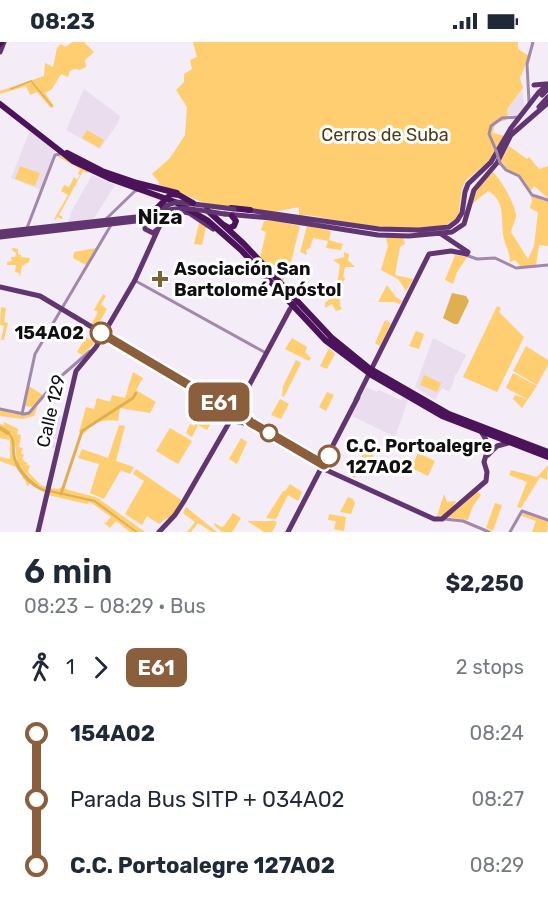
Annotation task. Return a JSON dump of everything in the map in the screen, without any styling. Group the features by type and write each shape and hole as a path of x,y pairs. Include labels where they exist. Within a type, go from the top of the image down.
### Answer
{"highway":[{"path":"0,102 75,160"},
{"path":"0,102 62,154 118,180 176,202 199,215 230,240 335,341 364,364 442,416 548,457"},
{"path":"26,122 35,125"},
{"path":"137,188 178,194 205,209 238,239 275,279 325,340 449,414 548,452"},
{"path":"137,188 175,196 210,216 275,279"},
{"path":"156,211 171,194 194,202 250,210"},
{"path":"182,209 212,226 230,240"},
{"path":"222,224 229,228 234,226 236,221 229,213"},
{"path":"238,239 236,231 238,220 242,218"}],"main road":[{"path":"0,52 1,44"},
{"path":"453,241 449,236 464,224 474,188 497,163 511,135 546,97 548,84 531,84"},
{"path":"0,237 104,223 114,219 170,209 271,218 376,235 437,231 451,226 459,219 468,184 491,162 517,118 533,99 540,93 546,97"},
{"path":"508,132 546,97"},
{"path":"161,197 170,209 189,213 230,240"},
{"path":"158,230 153,233 145,229 145,224 156,211 169,203 177,202 242,218 254,220 271,218"},
{"name":"Calle 129","path":"47,491 76,371 94,349 134,280 170,209"},
{"name":"Calle 129","path":"134,280 165,214 170,209"},
{"path":"229,213 250,210 379,230 453,232 464,224"},
{"path":"114,219 150,218"},
{"path":"0,232 104,223"},
{"path":"437,231 467,253"},
{"path":"407,296 429,255 452,251 467,253"},
{"path":"287,532 311,484 328,458 420,273"},
{"path":"0,288 34,296 61,310 219,406 231,422 250,424 322,465 440,519 485,483 488,474 484,462 489,445 482,433"},
{"path":"243,399 288,315 297,305"},
{"path":"231,422 243,419 239,408 243,399 266,353 297,305"},
{"path":"102,335 219,403 239,408 250,422 322,465"},
{"name":"Calle 129","path":"38,532 74,372 102,335"},
{"path":"160,532 180,511 231,422 228,410 239,408"},
{"path":"484,462 495,447 508,443"}],"street":[{"path":"533,42 528,63 533,99"},
{"path":"531,84 546,97"},
{"path":"517,118 502,118 491,126 489,134 500,163 506,170 519,176 532,195 548,200"},
{"path":"27,229 56,154 62,154"},
{"path":"23,414 34,356 114,219 137,188"},
{"path":"106,234 104,223 114,219"},
{"path":"467,253 473,258 495,258 516,268 548,265"},
{"path":"134,280 266,353"},
{"path":"0,409 23,414 33,409 59,378 94,348"},
{"path":"510,532 522,511 548,520"},
{"path":"440,519 461,520 489,532"}],"shaded area":[{"path":"84,89 120,116 118,123 100,149 66,130"},
{"path":"522,90 525,108 519,115 508,115 507,109"},
{"path":"29,133 56,149 40,190 11,178"},
{"path":"92,175 115,185 93,220 67,223 70,214"},
{"path":"452,293 466,296 469,301 458,324 443,318"},
{"path":"433,338 466,355 449,392 442,388 435,400 415,387"},
{"path":"366,387 401,400 402,397 408,400 395,437 352,416"},
{"path":"46,413 62,416 57,440 53,439 56,443 55,448 38,444"},
{"path":"5,430 12,436 20,467 32,481 45,489 45,492 31,484 18,470 13,456 11,438"},
{"path":"50,490 95,500 138,532 94,502 49,492"}],"green space":[{"path":"73,42 84,42 94,52 85,60 86,67 70,71 68,77 61,74 52,89 45,93 54,106 51,108 37,92 30,95 26,86 0,94 0,91 44,76 45,63 53,67 57,48 61,44 65,47"},
{"name":"Cerros de Suba","path":"193,42 518,42 518,49 529,56 520,78 523,88 507,109 506,120 495,123 493,133 504,136 488,162 466,180 462,188 458,217 446,224 408,229 307,215 299,216 299,207 273,212 205,203 158,184 159,182 152,174 170,158 185,135 187,107 176,90 184,82 184,74 192,69 190,60 197,57"},
{"path":"87,130 104,140 99,148 82,138"},
{"path":"509,146 527,159 529,157 539,169 548,166 548,198 534,186 530,192 520,175 508,170 501,161"},
{"path":"57,156 90,171 88,173 83,171 59,215 63,217 62,219 57,217 56,220 54,219 68,195 61,191 64,185 69,187 74,177 77,180 80,175 78,174 80,169"},
{"path":"20,166 40,173 35,186 15,179"},
{"path":"493,172 504,186 514,207 516,217 511,232 528,259 534,246 538,212 530,208 531,196 548,201 548,246 539,245 536,265 521,267 515,260 510,262 504,239 502,212 494,195 488,191 472,204 478,187"},
{"path":"272,220 300,226 291,262 297,264 294,275 285,274 283,282 260,258 266,232 261,230 264,221"},
{"path":"199,223 206,227 202,245 194,244"},
{"path":"307,226 331,231 329,240 343,244 341,250 326,248 328,241 313,238 310,248 306,250 307,255 300,252"},
{"path":"386,238 403,238 405,244 400,247 395,275 413,279 406,291 398,279 381,270 388,246"},
{"path":"96,248 86,265 73,258 74,252"},
{"path":"11,249 18,249 21,257 30,258 29,262 22,266 20,277 19,273 15,272 16,265 7,265 7,262 12,261 11,257 15,257 16,253"},
{"path":"344,252 349,254 348,260 355,267 345,267 343,277 345,278 340,296 342,309 336,311 332,304 325,308 325,303 334,295 332,290 337,290 334,284 337,284 340,265 333,260 344,257"},
{"path":"455,255 467,257 457,272 453,284 445,280"},
{"path":"387,285 402,301 400,304 378,302"},
{"path":"103,294 106,296 101,304 107,309 96,328 91,325 98,312 94,310"},
{"path":"497,306 501,308 499,312 524,337 497,392 463,377"},
{"path":"1,307 6,308 4,322 8,323 4,340 1,340 4,326 0,325"},
{"path":"385,320 391,323 380,346 375,343"},
{"path":"416,331 424,334 419,349 409,346"},
{"path":"86,337 95,343 82,355 77,352"},
{"path":"292,338 307,347 305,352 311,358 309,361 285,349"},
{"path":"526,346 548,360 548,365 537,385 513,371"},
{"path":"329,348 335,354 327,369 320,366"},
{"path":"296,360 301,363 284,397 282,396 283,386"},
{"path":"133,372 143,378 136,390 156,402 150,413 120,408 118,421 99,422 91,426 84,434 79,432 86,407 94,409 97,398 110,402 112,395 125,398"},
{"path":"513,373 537,386 522,408 513,399 515,395 527,399 506,388"},
{"path":"424,375 441,383 437,392 420,385"},
{"path":"29,386 43,395 32,407 25,406"},
{"path":"327,392 334,395 326,411 319,407"},
{"path":"280,399 289,404 281,419 271,415"},
{"path":"38,405 34,416 22,419 0,416 0,410 27,415"},
{"path":"201,414 213,420 207,430 198,425 192,437 186,433 190,424 194,426"},
{"path":"4,422 18,429 17,434 21,435 19,447 23,448 21,453 24,455 22,459 28,464 26,466 30,465 28,472 46,487 45,489 38,487 18,464 16,448 10,435 14,445 14,462 31,483 27,486 16,467 0,461 0,457 10,459 10,440 0,438 0,424 4,425"},
{"path":"119,425 125,426 116,461 134,467 130,474 121,470 104,499 90,493 99,464 78,458 82,449 108,458"},
{"path":"170,428 192,441 178,464 156,451"},
{"path":"241,438 247,442 237,464 229,459"},
{"path":"366,446 376,450 368,467 362,464 355,478 350,471 355,461 359,462"},
{"path":"418,453 435,461 428,476 411,468"},
{"path":"548,465 547,480 540,477 521,508 517,507 527,482 509,475 511,470 537,477"},
{"path":"136,469 183,501 171,517 159,524 147,516 142,525 125,514 144,481 133,474"},
{"path":"290,484 302,492 298,501 288,495 276,519 266,518 283,491"},
{"path":"62,487 99,499 145,532 130,532 116,521 110,528 103,522 106,523 111,517 90,502 87,504 48,495 50,488"},
{"path":"477,491 481,495 473,506 468,520 447,517"},
{"path":"444,494 447,502 456,501 448,512 437,516"},
{"path":"348,497 355,503 351,514 340,512"},
{"path":"495,503 502,505 493,531 486,528"},
{"path":"186,507 217,532 212,532 198,523 191,532 187,532 195,522 183,513"},
{"path":"233,513 241,518 232,532 222,532 214,525 215,523 221,527 224,526"},
{"path":"523,513 548,521 547,532 532,532 536,521 522,516"},
{"path":"329,514 346,517 344,531 334,529 336,521 328,520"},
{"path":"247,521 275,521 277,523 272,532 264,532"}],"waterway":[{"path":"11,89 31,81 52,106"},
{"path":"61,494 82,431 133,398 136,393"},
{"path":"0,428 8,433"}],"bus line":[{"name":"E61","path":"101,333 219,403 240,407 250,422 324,465 329,456"}],"place":[{"name":"Asociación San Bartolomé Apóstol","path":"160,279"},
{"name":"154A02","path":"101,333"},
{"name":"C.C. Portoalegre 127A02","path":"329,456"}],"district":[{"name":"Niza","path":"160,216"}]}
